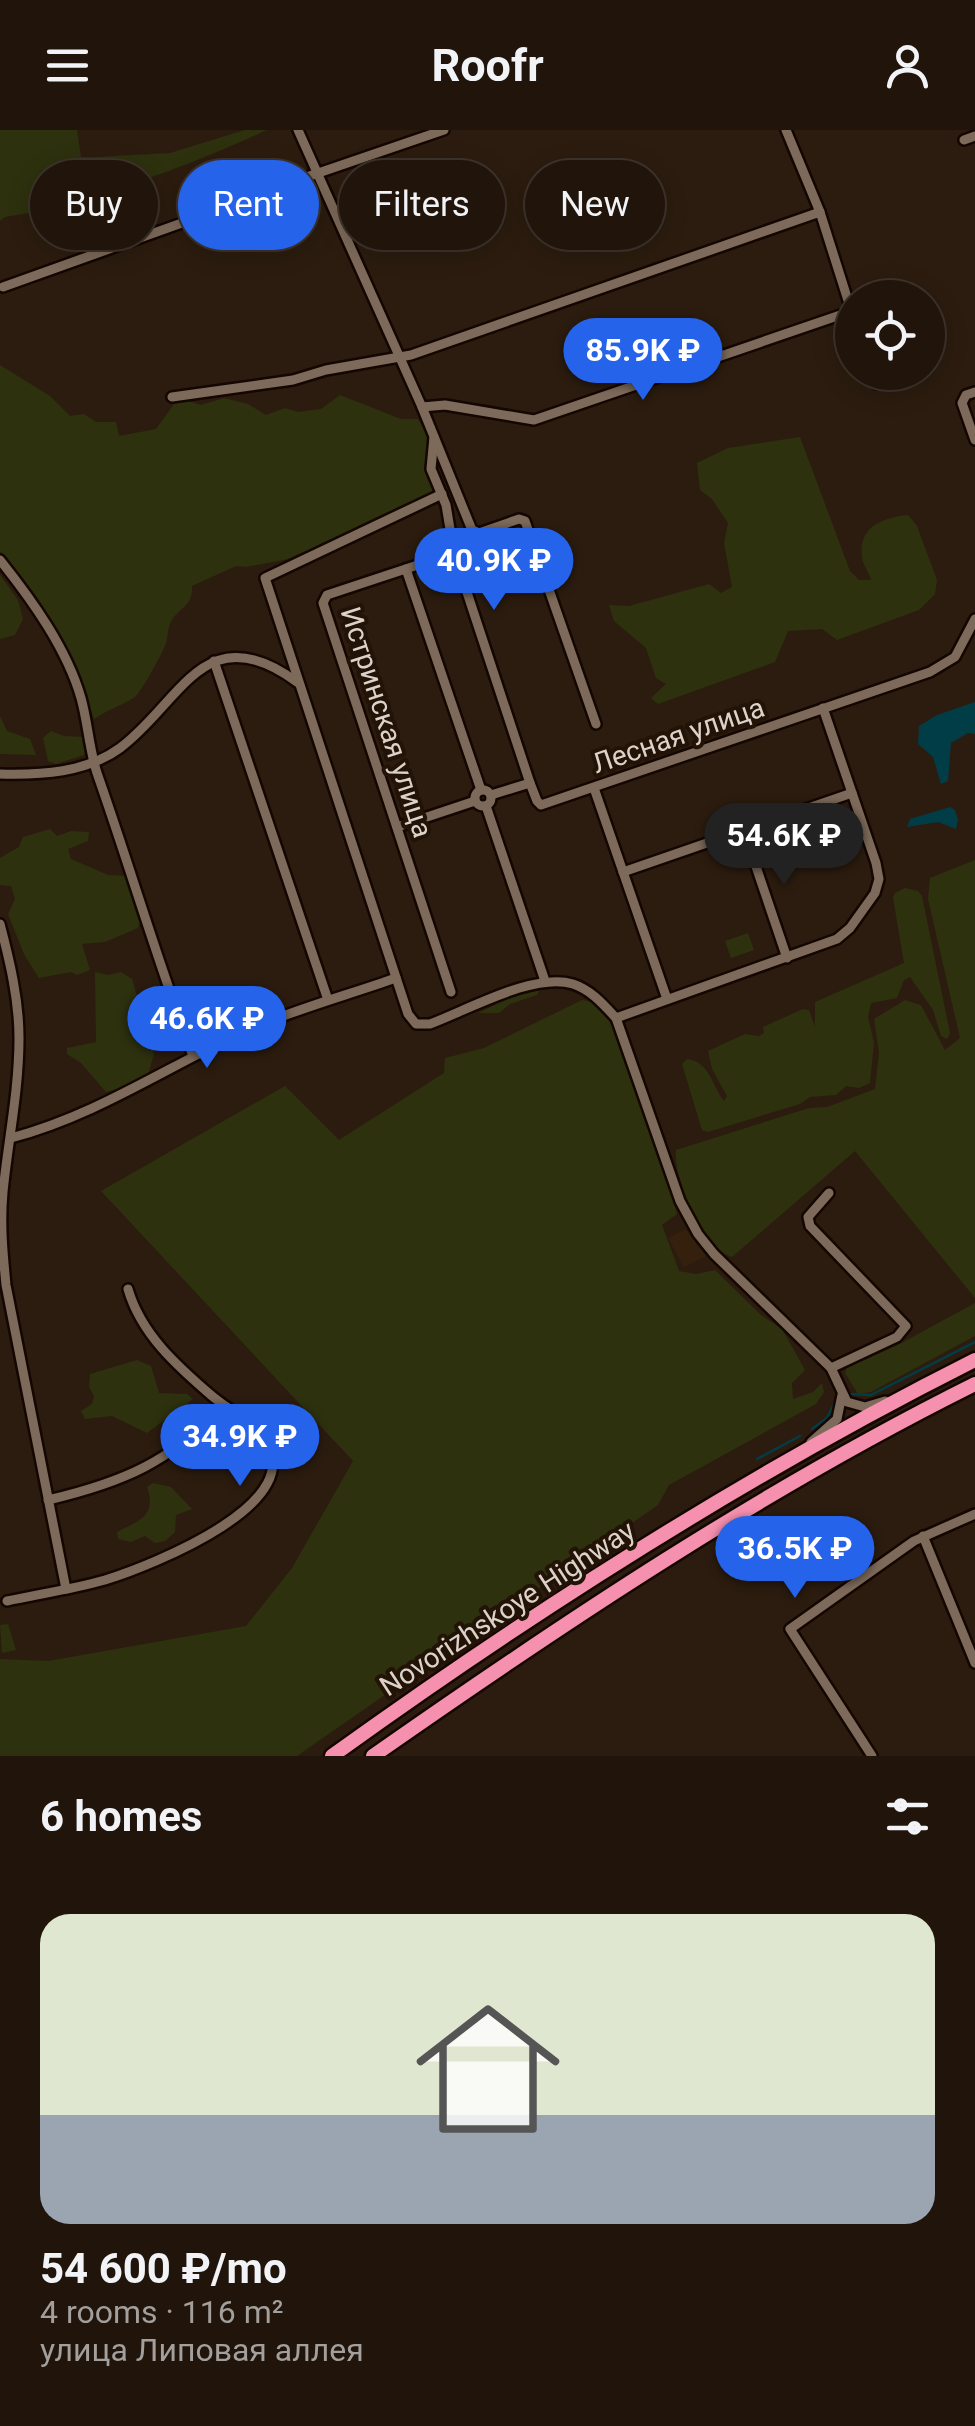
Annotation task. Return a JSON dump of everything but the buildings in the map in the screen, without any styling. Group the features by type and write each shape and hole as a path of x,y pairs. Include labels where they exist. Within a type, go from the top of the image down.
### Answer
{"highway":[{"name":"Novorizhskoye Highway","path":"332,1756 545,1610 775,1469 975,1360"},
{"name":"Novorizhskoye Highway","path":"374,1756 655,1567 794,1484 975,1384"}],"street":[{"path":"298,130 310,160"},
{"path":"319,173 444,130"},
{"path":"786,130 820,212 842,280"},
{"path":"964,140 975,136"},
{"path":"319,183 475,533 519,519 525,521 596,724"},
{"path":"172,397 293,380 399,357 485,331 820,212"},
{"path":"3,287 178,224"},
{"path":"422,407 444,405 534,420 835,318"},
{"path":"975,392 966,395 962,402 975,440"},
{"path":"434,437 430,459 454,553 530,783 474,796 475,801"},
{"path":"442,494 264,578 408,1014 416,1024 430,1024 545,981 588,991 616,1018 688,1218 714,1254 831,1368 851,1405 865,1406 934,1381"},
{"name":"Истринская улица","path":"454,553 327,595 323,604 458,1014"},
{"path":"0,560 20,585 73,675 94,762 193,1056"},
{"path":"406,569 486,793 486,806 545,981"},
{"name":"Лесная улица","path":"530,783 536,801 548,804 944,666 955,657 975,619"},
{"path":"0,774 52,772 94,762 118,750 182,684 214,661 235,657 258,662 279,668 299,683"},
{"path":"214,661 328,1000"},
{"path":"616,1018 837,939 850,928 875,892 876,863 823,708"},
{"path":"594,788 667,999"},
{"path":"623,872 852,793"},
{"path":"398,827 475,801 486,806"},
{"path":"744,831 787,958"},
{"path":"0,924 16,996 19,1035 2,1226 6,1285 66,1589"},
{"path":"11,1138 89,1112 262,1024 396,978"},
{"path":"829,1194 808,1217 810,1226 906,1326 897,1337 831,1368"},
{"path":"7,1601 104,1580 162,1559 225,1523 262,1496 268,1486 274,1466 261,1436 154,1341 133,1308 128,1289"},
{"path":"775,1469 830,1426 840,1413 842,1392"},
{"path":"48,1500 110,1483 167,1457 227,1408"},
{"path":"872,1756 790,1629 923,1536 975,1514"},
{"path":"923,1536 975,1664"}],"shaded area":[{"path":"685,1229 706,1256 684,1267 668,1238"}],"green space":[{"path":"0,130 77,130 81,157 93,157 170,153 245,130 267,130 196,160 178,160 178,167 158,175 158,160 30,160 30,212 0,221"},
{"path":"0,365 50,396 70,416 84,414 96,422 116,422 119,436 156,429 174,404 185,400 201,405 224,398 248,404 266,415 285,408 298,412 321,409 340,395 401,419 418,419 430,438 425,464 436,487 431,495 288,559 236,566 192,586 189,601 173,618 164,648 139,693 94,719 71,658 38,599 0,551"},
{"path":"800,437 850,571 859,580 871,580 862,558 864,539 873,526 908,515 917,526 937,580 935,594 919,610 837,640 822,629 788,631 775,662 658,704 651,698 666,684 656,678 646,648 614,621 609,605 629,606 709,584 721,593 732,587 724,543 728,523 712,499 700,490 697,463 728,448"},
{"path":"0,575 18,600 23,619 15,635 0,639"},
{"path":"0,716 7,731 30,739 36,755 0,754"},
{"path":"51,731 83,737 84,755 56,764 48,761 43,738"},
{"path":"50,829 57,836 71,831 89,832 88,841 68,849 71,859 108,875 127,876 140,921 138,928 105,942 82,944 90,970 39,978 24,954 8,914 15,899 11,886 0,885 0,858 19,847 23,837"},
{"path":"975,860 975,1298 855,1151 732,1257 721,1251 692,1211 679,1178 676,1150 809,1108 827,1107 875,1089 879,1052 874,1019 905,1000 921,1005 945,1050 960,1038 928,899 930,878"},
{"path":"905,888 922,896 950,1033 947,1039 941,1036 933,1010 910,977 904,980 897,998 871,1003 868,1017 874,1043 870,1083 859,1088 846,1086 836,1095 810,1097 800,1104 708,1132 702,1130 682,1064 687,1059 701,1064 724,1101 727,1096 712,1069 708,1051 745,1034 759,1036 764,1033 763,1027 803,1009 809,1010 815,1027 815,1002 904,963 893,898"},
{"path":"748,933 754,950 731,958 725,941"},
{"path":"95,972 121,972 132,979 154,1054 148,1074 106,1092 81,1063 67,1054 67,1048 96,1042"},
{"path":"540,989 537,995 510,1004 499,1013 478,1013 522,992"},
{"path":"582,1000 591,1002 613,1025 662,1158 677,1214 662,1225 679,1271 696,1274 715,1270 761,1315 782,1329 805,1370 792,1383 793,1399 813,1392 822,1383 824,1392 816,1404 669,1485 658,1505 297,1756 0,1756 0,1659 48,1661 246,1626 292,1568 353,1461 101,1191 285,1086 339,1140 444,1073 445,1058 484,1048"},
{"path":"975,1303 975,1336 871,1392 858,1394 845,1373 847,1367 896,1346"},
{"path":"137,1360 151,1366 159,1393 187,1394 193,1399 147,1433 112,1416 85,1419 81,1411 92,1404 94,1396 89,1387 90,1374"},
{"path":"153,1483 171,1487 192,1509 176,1515 175,1532 165,1541 155,1543 145,1536 131,1542 118,1539 117,1532 148,1511 147,1487"},
{"path":"8,1624 16,1650 2,1653 0,1625"}],"water":[{"path":"975,702 975,734 968,733 951,743 948,781 941,784 933,757 918,744 919,726 937,715"},
{"path":"950,807 958,820 956,829 938,822 907,827 910,819"}],"waterway":[{"path":"850,1394 871,1395 975,1342"},
{"path":"812,1429 827,1418 835,1402"},
{"path":"757,1459 800,1436"}]}
